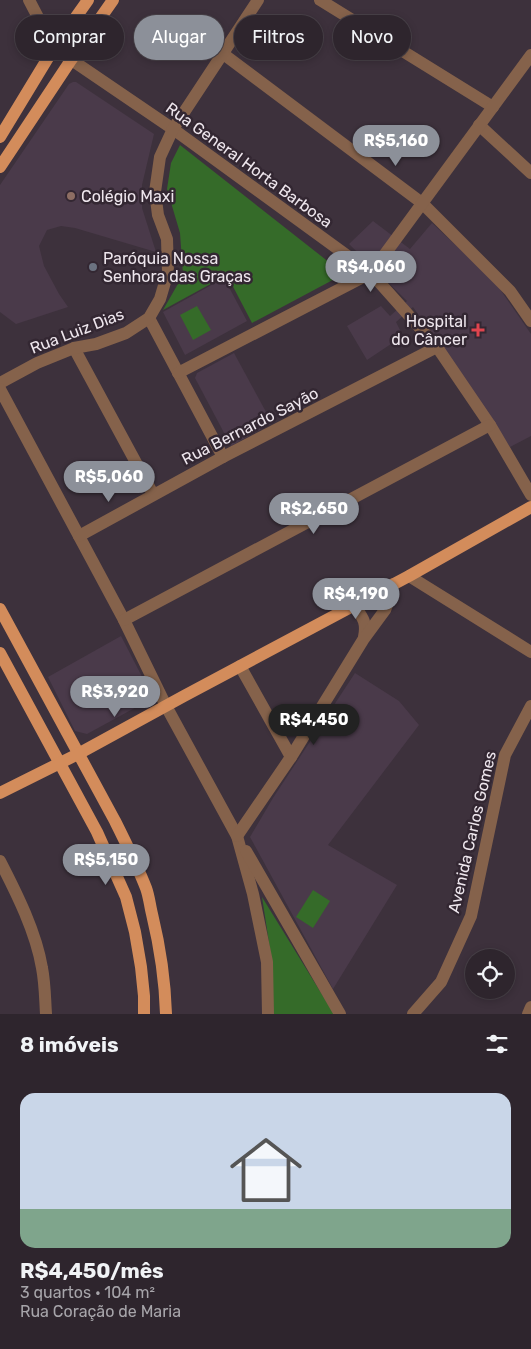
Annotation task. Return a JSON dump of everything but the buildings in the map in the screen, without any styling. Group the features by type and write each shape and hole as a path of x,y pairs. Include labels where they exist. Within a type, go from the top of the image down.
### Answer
{"main road":[{"path":"77,15 88,0"},
{"path":"102,15 113,0"},
{"path":"0,137 47,60"},
{"path":"1,166 71,60"},
{"path":"0,145 5,146 11,153"},
{"path":"0,793 78,754 240,666 357,609 393,584 531,507"},
{"path":"0,609 131,853 146,890 156,928 166,995 166,1014"},
{"path":"0,653 96,832 126,897 141,967 144,1014"},
{"path":"96,832 115,821"}],"street":[{"path":"29,0 37,15"},
{"name":"Rua Luiz Dias","path":"224,50 258,0"},
{"path":"320,0 493,107"},
{"path":"224,54 422,203 510,291 531,320"},
{"path":"178,373 371,273 531,55"},
{"name":"Rua General Horta Barbosa","path":"71,60 173,129 371,273 437,347 490,425 531,495"},
{"name":"Rua Luiz Dias","path":"0,383 37,363 74,348 96,344 126,333 149,318 160,299 168,272 167,239 158,215 154,192 160,157 173,129 217,60"},
{"path":"479,125 531,173"},
{"path":"149,318 224,457"},
{"name":"Rua Bernardo Sayão","path":"79,536 153,494 437,347"},
{"path":"74,348 153,494"},
{"path":"0,389 124,620 166,706 340,1014"},
{"path":"124,620 490,425"},
{"path":"409,576 531,652"},
{"path":"268,1014 267,962 253,894 238,836 291,757 363,640 380,616 390,597 393,584"},
{"path":"357,609 373,617 380,616"},
{"path":"357,609 365,624 363,640"},
{"path":"240,666 291,757"},
{"name":"Avenida Carlos Gomes","path":"413,1014 441,982 471,916 505,755 531,706"},
{"path":"0,861 31,928 42,968 46,1014"},
{"path":"253,894 260,891 264,892 281,911"},
{"path":"528,1014 531,1007"}],"shaded area":[{"name":"Colégio Maxi","path":"76,82 154,134 142,185 142,208 156,252 75,228 61,226 47,230 39,246 44,266 68,307 16,324 0,312 0,185 69,84"},
{"name":"Hospital do Câncer","path":"373,221 410,249 432,223 495,282 531,334 531,436 510,447 413,307 396,322 403,336 367,360 347,326 381,306 390,316 407,301 349,244"},
{"path":"224,278 247,321 185,355 163,312"},
{"path":"234,353 272,423 231,446 195,378 197,373"},
{"path":"121,636 153,698 87,734 75,731 48,677"},
{"path":"355,673 399,701 419,725 328,845 397,885 333,989 250,837 273,798"}],"green space":[{"path":"180,145 344,274 252,323 227,275 163,310 183,275 180,233 167,189 171,163"},
{"path":"197,306 211,330 193,340 180,315"},
{"path":"313,890 330,901 313,928 296,917"},
{"path":"262,897 334,1014 273,1014 272,962"}],"place":[{"name":"Colégio Maxi","path":"71,196"},
{"name":"Paróquia Nossa Senhora das Graças","path":"93,267"},
{"name":"Hospital do Câncer","path":"478,330"}]}
